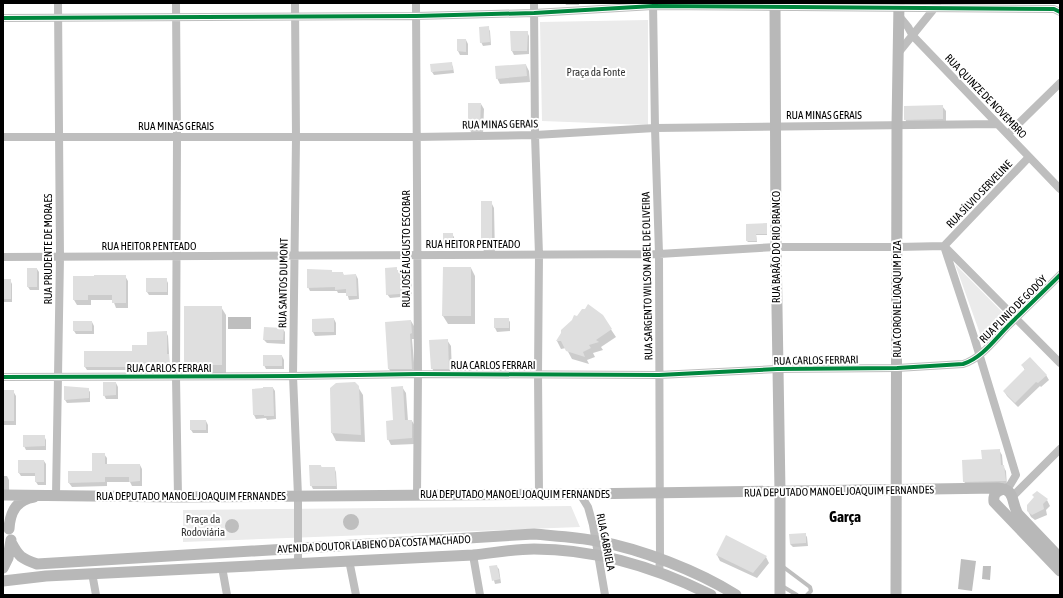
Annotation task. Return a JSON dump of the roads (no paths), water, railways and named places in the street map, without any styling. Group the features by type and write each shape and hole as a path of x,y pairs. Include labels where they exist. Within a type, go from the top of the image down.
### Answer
{"main road":[{"name":"RUA BARÃO DO RIO BRANCO","path":"775,5 780,590"},
{"name":"RUA CORONEL JOAQUIM PIZA","path":"896,595 897,126 899,9"},
{"name":"RUA DEPUTADO MANOEL JOAQUIM FERNANDES","path":"3,495 298,496 979,489 1008,493"},
{"path":"1060,558 1018,514 1008,493 996,492 994,502 1060,571"},
{"name":"RUA DEPUTADO MANOEL JOAQUIM FERNANDES","path":"9,528 10,518 19,503 31,498 53,495"},
{"path":"3,514 9,528 11,542 8,558 3,568"},
{"name":"AVENIDA DOUTOR LABIENO DA COSTA MACHADO","path":"11,542 22,559 37,564 534,534 596,541 623,547 660,559 704,578 736,595"},
{"name":"AVENIDA DOUTOR LABIENO DA COSTA MACHADO","path":"3,581 92,573 473,555 534,549 598,556 618,560 659,573 711,595"}],"street":[{"name":"RUA PRUDENTE DE MORAES","path":"53,495 58,377 60,257 58,3"},
{"path":"176,3 176,377 178,496"},
{"name":"RUA SANTOS DUMONT","path":"295,3 296,138 293,376 298,496 298,563"},
{"name":"RUA JOSÉ AUGUSTO ESCOBAR","path":"416,3 418,374 417,495"},
{"path":"534,3 535,135 539,255 539,494"},
{"path":"3,18 416,16 534,13 653,5 775,5 899,9 937,5 1054,9 1060,12"},
{"name":"RUA SARGENTO WILSON ABEL DE OLIVEIRA","path":"653,5 659,254 659,573"},
{"path":"899,52 937,5"},
{"name":"RUA QUINZE DE NOVEMBRO","path":"899,9 912,36 1060,189"},
{"path":"1008,134 1060,82"},
{"name":"RUA MINAS GERAIS","path":"3,137 416,137 535,135 655,128 997,124"},
{"name":"RUA SÍLVIO SERVELINE","path":"944,246 1029,157"},
{"path":"944,246 1060,363"},
{"path":"944,246 980,356 1016,475 1010,485 1008,493"},
{"name":"RUA HEITOR PENTEADO","path":"3,257 659,254 776,247 897,248 944,246"},
{"name":"RUA PLINIO DE GODÓY","path":"980,356 1016,318 1060,276"},
{"name":"RUA CARLOS FERRARI","path":"3,377 176,377 418,374 659,375 777,369 897,368 963,364 980,356"},
{"path":"1008,493 1030,479 1060,449"},
{"path":"1016,475 1030,479"},
{"name":"RUA GABRIELA","path":"580,494 588,508 596,541 605,595"},
{"path":"473,555 480,595"},
{"path":"349,560 356,595"},
{"path":"222,567 227,595"},
{"path":"92,573 96,595"}],"lane":[{"path":"780,565 810,587 811,590 807,595"},
{"path":"780,590 797,595"}],"district":[{"name":"Garça","path":"845,516"}],"park label":[{"name":"Praça da Fonte","path":"596,72"},
{"name":"Praça da Rodoviária","path":"203,525"}]}
